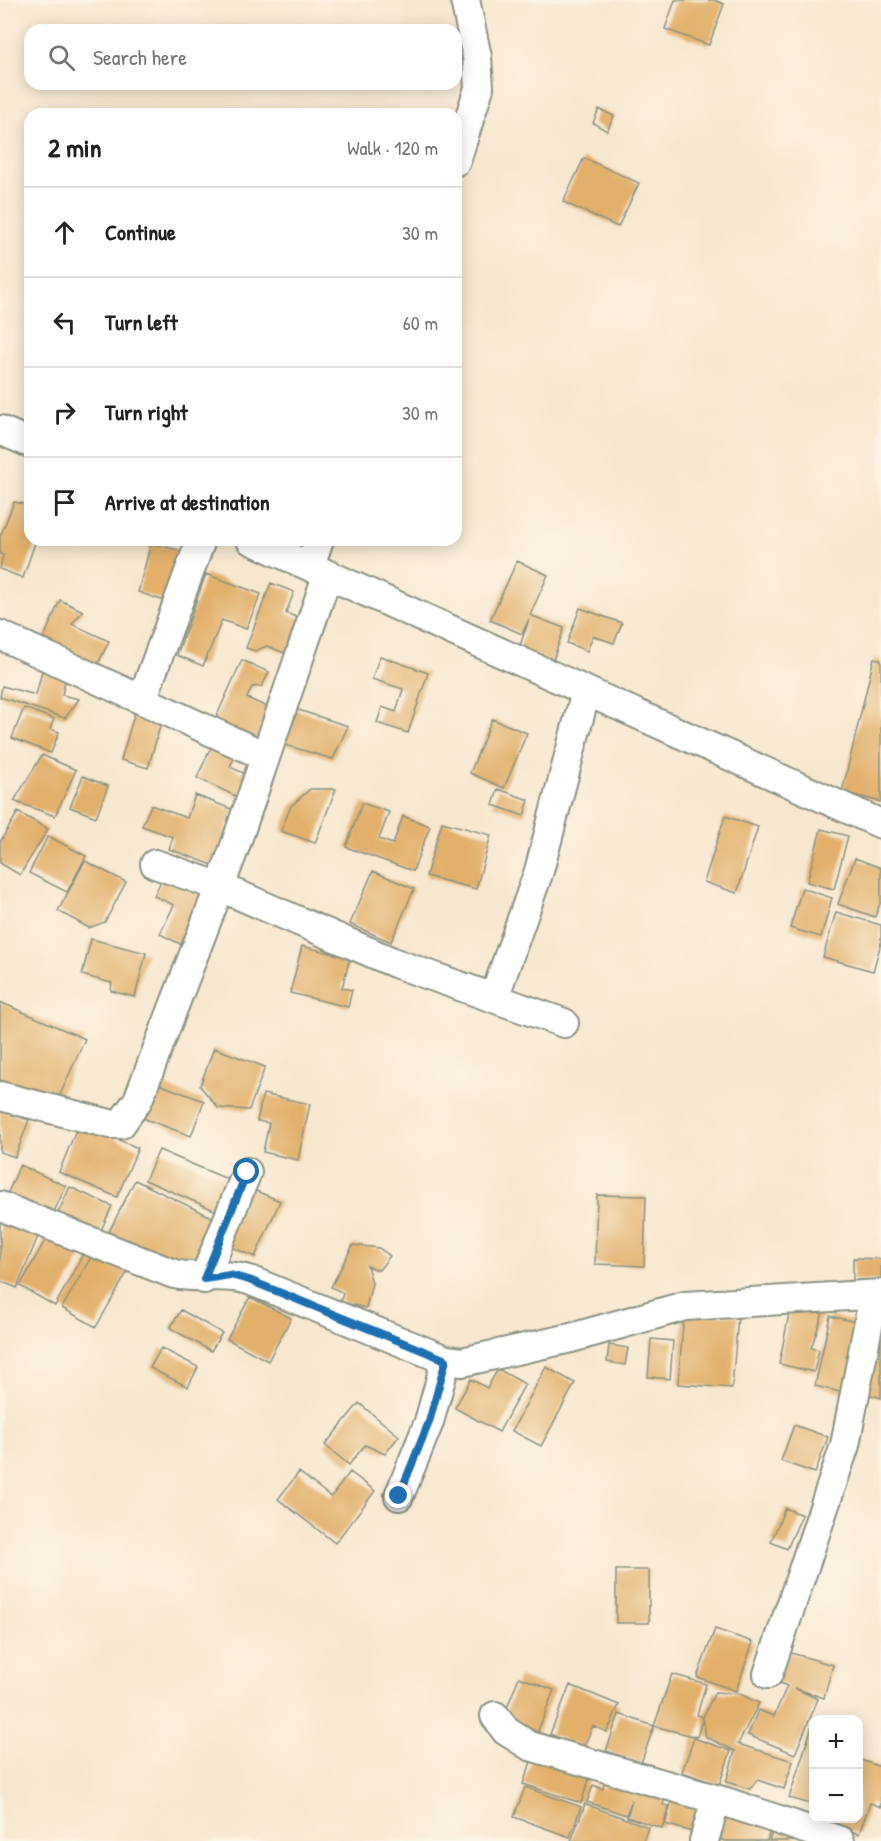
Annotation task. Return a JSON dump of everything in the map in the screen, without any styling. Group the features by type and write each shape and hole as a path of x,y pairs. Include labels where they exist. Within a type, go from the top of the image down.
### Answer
{"street":[{"path":"462,141 479,88 477,57 465,0"},
{"path":"0,430 24,440"},
{"path":"142,700 199,546"},
{"path":"264,546 881,824"},
{"path":"0,1096 97,1122 121,1124 138,1100 218,886 233,852 265,756 318,571 320,546"},
{"path":"0,635 265,756"},
{"path":"494,998 539,871 586,691"},
{"path":"155,864 218,886 395,963 564,1023"},
{"path":"204,1279 247,1172"},
{"path":"0,1206 174,1274 204,1279 230,1275 249,1280 446,1360 462,1362 483,1359 695,1305 877,1294 845,1445 768,1674"},
{"path":"399,1496 429,1422 446,1360"},
{"path":"495,1716 506,1731 530,1746 716,1799 840,1841"},
{"path":"704,1841 716,1799"}],"building":[{"path":"675,0 714,0 724,4 709,45 665,29"},
{"path":"599,109 614,116 607,131 593,123"},
{"path":"584,158 639,183 618,227 563,202"},
{"path":"14,502 24,504 24,546 34,546 23,578 0,569 3,555 0,554 0,537"},
{"path":"150,546 163,546 182,551 167,602 138,592"},
{"path":"517,561 548,575 530,615 564,628 552,663 518,651 529,619 522,634 490,620"},
{"path":"206,574 261,594 246,629 222,620 203,666 177,655"},
{"path":"271,583 294,592 286,613 304,620 290,655 267,646 255,651 246,648"},
{"path":"60,600 83,611 72,624 109,641 97,666 42,642"},
{"path":"580,608 622,623 614,643 593,636 587,651 567,643"},
{"path":"380,656 428,673 408,733 377,723 382,707 396,712 403,689 372,679"},
{"path":"874,658 881,660 881,802 842,792"},
{"path":"242,660 269,672 262,686 252,687 247,698 276,711 261,745 213,724"},
{"path":"42,671 66,677 62,695 79,699 65,718 0,697 2,686 36,695"},
{"path":"24,708 54,719 50,729 59,732 51,753 12,738"},
{"path":"136,708 163,716 148,768 121,760"},
{"path":"292,708 348,726 333,759 278,743"},
{"path":"492,719 527,733 504,788 470,773"},
{"path":"214,741 237,752 230,767 252,777 242,799 197,778"},
{"path":"42,755 76,770 55,816 14,801"},
{"path":"83,776 108,786 96,817 70,807"},
{"path":"310,789 336,789 315,843 281,831 291,806"},
{"path":"498,789 529,800 524,816 493,805"},
{"path":"195,795 234,810 213,865 169,849 173,837 142,826 151,805 187,818"},
{"path":"362,803 389,812 379,839 393,844 403,816 430,826 413,871 346,847"},
{"path":"18,812 48,829 20,875 0,863 0,842"},
{"path":"725,816 758,827 737,893 704,882"},
{"path":"442,822 491,835 476,889 426,876"},
{"path":"821,829 848,836 834,889 807,882"},
{"path":"48,836 86,856 67,892 29,873"},
{"path":"855,858 881,868 881,901 875,917 838,904"},
{"path":"85,861 126,882 105,922 89,928 58,911"},
{"path":"373,871 414,889 391,942 350,924"},
{"path":"163,877 205,896 182,945 160,934 174,905 154,896"},
{"path":"802,888 832,898 821,937 790,928"},
{"path":"836,912 881,925 881,943 873,971 823,957"},
{"path":"91,939 146,953 135,997 111,991 112,983 82,975"},
{"path":"302,946 350,958 342,988 352,990 348,1007 290,993"},
{"path":"0,1002 85,1039 55,1106 0,1080"},
{"path":"214,1048 265,1067 249,1110 218,1108 200,1086"},
{"path":"153,1082 204,1101 191,1136 140,1117"},
{"path":"263,1094 310,1104 298,1160 263,1152 269,1123 257,1121"},
{"path":"0,1110 29,1120 15,1157 0,1152"},
{"path":"79,1123 138,1148 117,1197 59,1172"},
{"path":"159,1150 234,1182 221,1213 145,1180"},
{"path":"20,1165 66,1186 51,1218 6,1197"},
{"path":"135,1180 224,1223 197,1278 108,1234"},
{"path":"70,1187 112,1206 97,1239 55,1220"},
{"path":"249,1188 280,1201 255,1257 224,1244"},
{"path":"597,1195 646,1196 644,1266 595,1264"},
{"path":"0,1218 39,1234 17,1288 0,1281"},
{"path":"50,1231 85,1250 55,1306 20,1286"},
{"path":"353,1245 379,1248 390,1256 379,1270 367,1266 372,1283 366,1308 341,1302 343,1293 331,1287"},
{"path":"94,1252 128,1271 96,1327 62,1308"},
{"path":"853,1258 881,1259 881,1281 853,1280"},
{"path":"250,1297 291,1318 268,1361 227,1339"},
{"path":"825,1307 811,1348 819,1350 814,1372 779,1364 790,1309"},
{"path":"181,1310 222,1333 211,1351 170,1328"},
{"path":"684,1312 738,1316 732,1388 678,1384"},
{"path":"830,1316 860,1323 849,1394 815,1386"},
{"path":"881,1323 881,1398 862,1392"},
{"path":"651,1339 673,1341 670,1379 648,1377"},
{"path":"609,1345 628,1348 625,1365 607,1362"},
{"path":"161,1348 198,1367 188,1387 150,1368"},
{"path":"546,1367 575,1383 541,1446 512,1431"},
{"path":"498,1369 525,1384 499,1432 455,1408 471,1379 487,1388"},
{"path":"359,1403 399,1436 385,1454 365,1445 349,1465 325,1445"},
{"path":"794,1425 828,1437 815,1473 781,1461"},
{"path":"299,1472 331,1497 350,1472 375,1491 335,1543 278,1499"},
{"path":"785,1508 802,1515 787,1549 771,1542"},
{"path":"616,1570 649,1570 649,1623 616,1623"},
{"path":"715,1629 753,1642 736,1691 697,1677"},
{"path":"784,1651 833,1665 824,1698 794,1688 818,1699 811,1715 809,1715 809,1721 795,1754 748,1735 758,1710 774,1716 787,1686 774,1681"},
{"path":"672,1674 706,1684 697,1715 703,1717 697,1737 654,1726"},
{"path":"519,1677 554,1690 536,1736 505,1713"},
{"path":"570,1685 619,1705 607,1732 593,1726 583,1748 550,1734"},
{"path":"715,1692 740,1694 759,1703 738,1744 793,1761 784,1789 757,1780 750,1789 726,1782 735,1751 706,1737 703,1717"},
{"path":"619,1714 654,1726 641,1763 606,1751"},
{"path":"809,1736 809,1804 789,1798"},
{"path":"694,1738 731,1751 719,1785 682,1772"},
{"path":"535,1751 592,1770 581,1803 523,1784"},
{"path":"863,1761 881,1767 881,1807 870,1803 863,1823"},
{"path":"607,1773 668,1788 663,1805 669,1806 662,1828 627,1817 632,1800 626,1815 587,1802 593,1785 603,1789"},
{"path":"525,1787 581,1807 570,1837 514,1817"},
{"path":"675,1790 713,1800 703,1835 665,1824"},
{"path":"717,1803 773,1820 767,1841 726,1841 708,1835"},
{"path":"585,1804 648,1827 643,1841 571,1841"},
{"path":"775,1822 801,1841 769,1841"},
{"path":"834,1823 863,1823 859,1834"}],"route":[{"path":"247,1172 204,1279 230,1275 249,1280 446,1360 429,1422 399,1496"}]}
